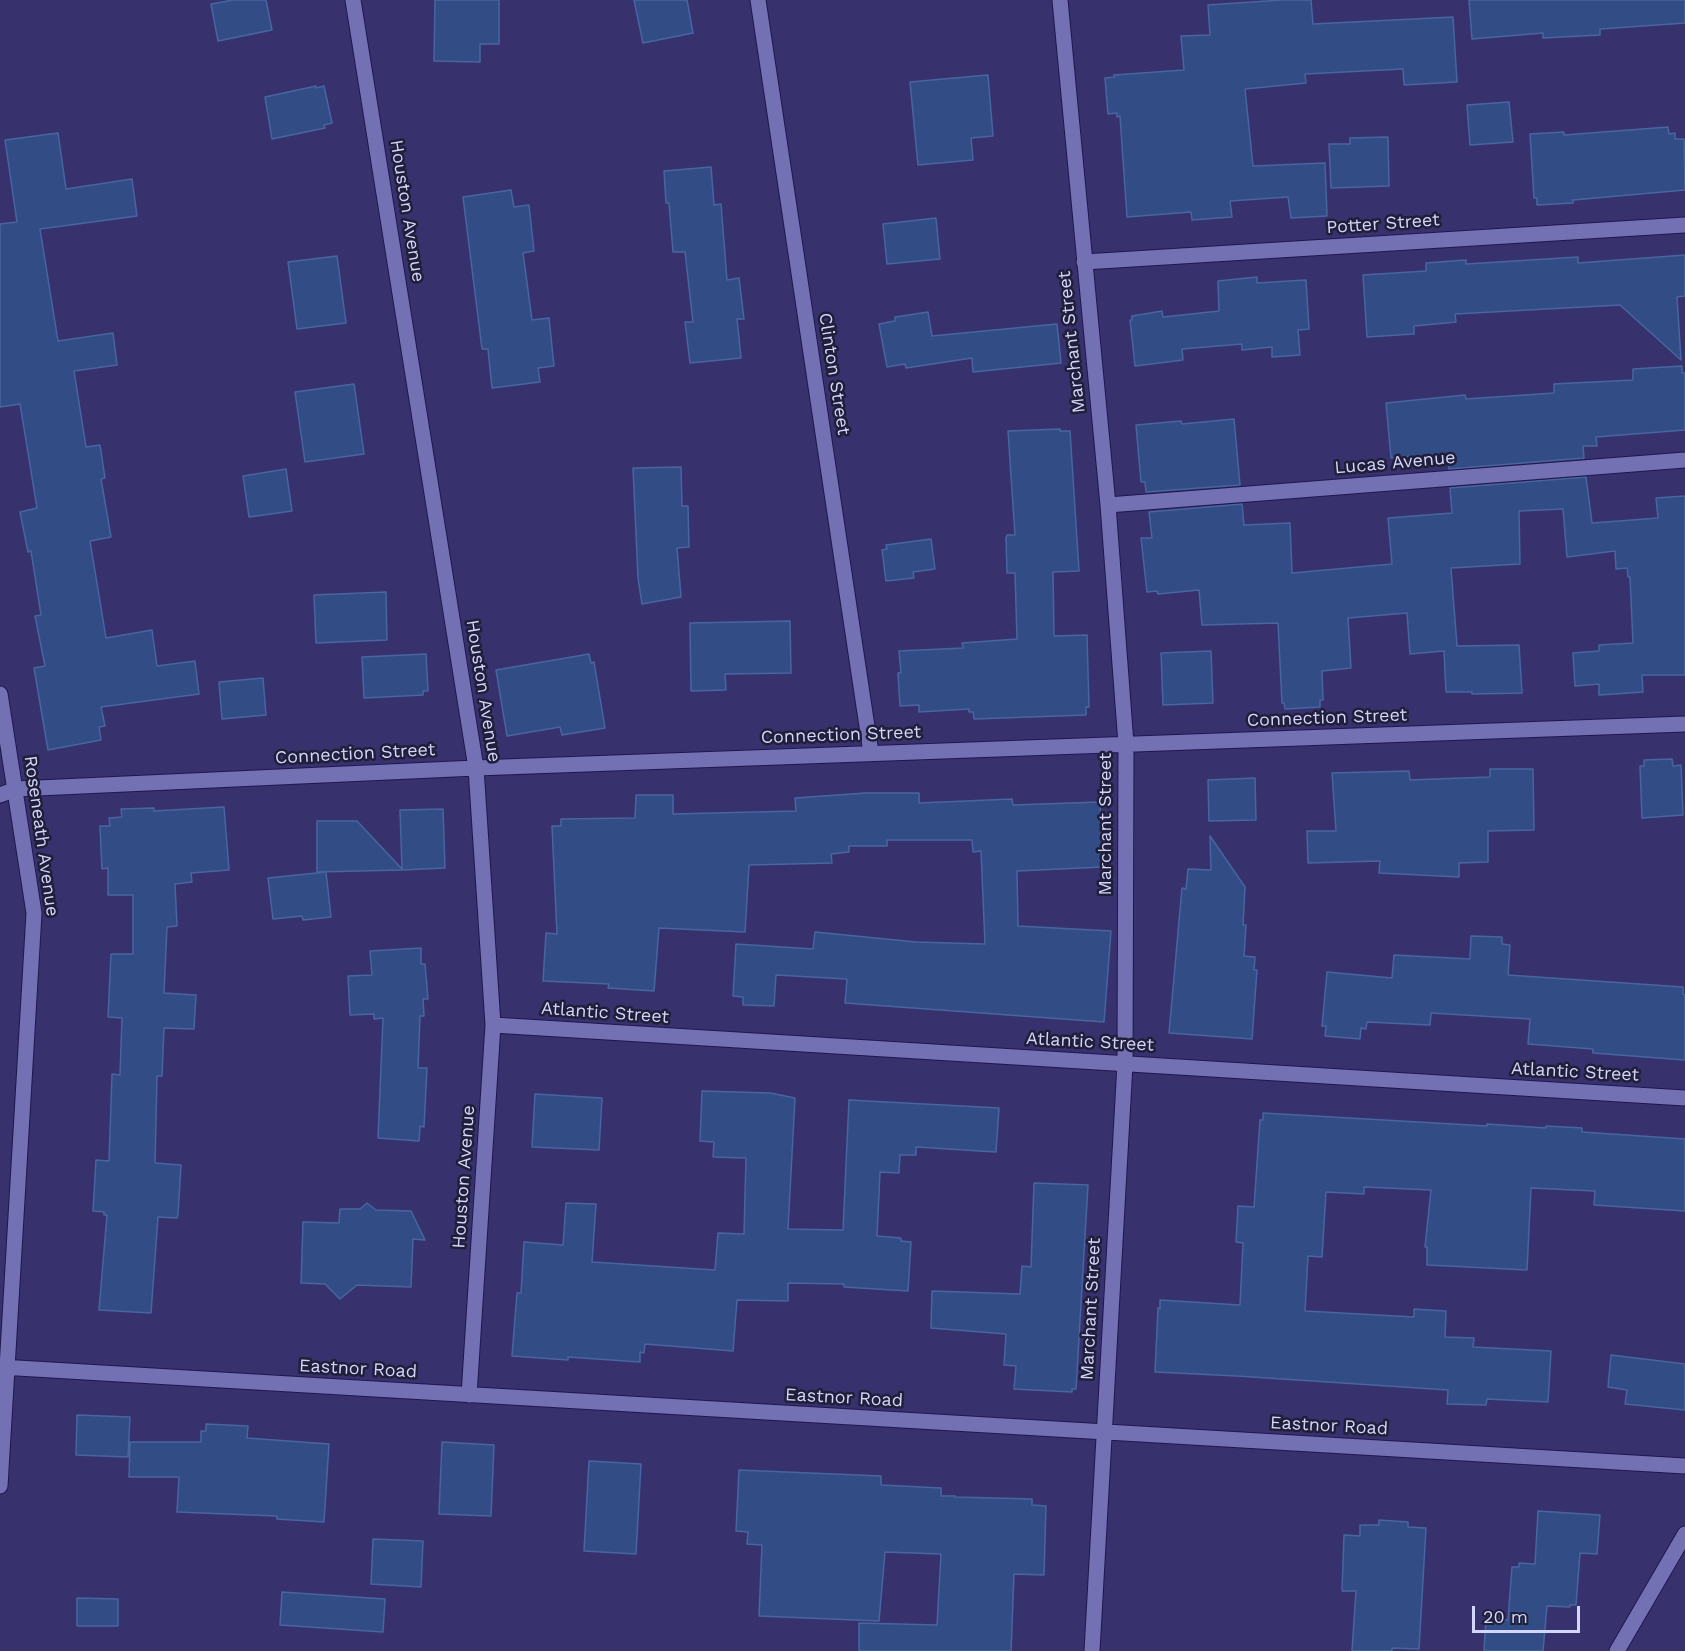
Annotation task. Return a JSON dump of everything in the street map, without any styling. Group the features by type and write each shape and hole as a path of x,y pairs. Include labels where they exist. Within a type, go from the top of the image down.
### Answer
{"street":[{"name":"Houston Avenue","path":"353,0 476,768 493,1025 469,1395"},
{"name":"Clinton Street","path":"758,0 871,753"},
{"name":"Marchant Street","path":"1060,0 1108,505 1126,744 1125,1064 1092,1651"},
{"name":"Potter Street","path":"1084,262 1685,225"},
{"name":"Lucas Avenue","path":"1108,505 1685,460"},
{"name":"Roseneath Avenue","path":"0,694 34,913 3,1367 0,1486"},
{"name":"Connection Street","path":"0,795 16,789 476,768 1685,724"},
{"name":"Atlantic Street","path":"493,1025 1685,1098"},
{"name":"Eastnor Road","path":"3,1367 1685,1466"},
{"path":"1617,1651 1685,1534"}],"building":[{"path":"233,0 266,0 272,30 218,41 211,4"},
{"path":"435,0 499,0 499,44 480,44 480,62 434,61"},
{"path":"634,0 687,0 693,33 643,43"},
{"path":"1311,0 1313,24 1453,17 1457,82 1404,85 1403,69 1305,74 1306,83 1245,89 1253,166 1325,163 1327,216 1291,218 1288,197 1230,201 1232,217 1192,220 1191,212 1127,217 1120,116 1117,117 1117,113 1108,114 1105,78 1115,77 1114,75 1184,70 1181,36 1210,35 1208,5"},
{"path":"1469,0 1685,0 1685,23 1600,29 1600,35 1543,38 1543,33 1472,39"},
{"path":"988,75 993,136 971,138 973,160 918,165 910,82"},
{"path":"316,86 316,88 324,86 332,123 324,125 325,128 272,139 265,97"},
{"path":"1509,102 1513,142 1470,145 1467,105"},
{"path":"1668,127 1669,134 1675,133 1675,139 1684,139 1685,190 1537,205 1537,198 1534,198 1530,134 1564,132 1564,135"},
{"path":"58,133 66,189 132,179 137,216 40,229 58,341 113,333 117,365 74,371 86,447 100,445 105,478 101,479 111,537 90,541 106,638 152,630 157,666 195,661 199,694 101,707 105,726 99,727 101,740 48,750 34,668 45,666 35,616 41,615 31,551 28,552 20,512 37,508 20,404 0,407 0,224 17,222 5,140"},
{"path":"1388,137 1389,186 1331,188 1329,144 1350,144 1350,138"},
{"path":"711,167 714,205 721,204 727,280 739,278 744,319 737,319 741,358 690,363 685,322 693,322 685,252 673,252 664,171"},
{"path":"511,190 514,207 529,205 534,251 523,253 532,320 549,318 554,366 538,368 540,382 492,388 488,349 482,349 463,197"},
{"path":"936,218 940,259 887,264 883,224"},
{"path":"1685,255 1685,296 1677,297 1681,360 1620,305 1455,314 1456,322 1414,326 1414,334 1367,337 1363,275 1426,271 1426,263 1466,260 1466,264 1578,257 1578,263"},
{"path":"337,256 346,323 297,329 288,262"},
{"path":"1257,277 1257,283 1306,280 1309,329 1298,330 1300,355 1272,357 1272,347 1242,350 1242,344 1182,349 1183,360 1135,366 1130,320 1132,316 1162,311 1163,317 1219,311 1218,281"},
{"path":"928,312 932,336 1057,324 1061,363 973,372 972,358 906,368 905,364 887,367 879,324 895,321 895,317"},
{"path":"1682,366 1682,373 1685,373 1685,430 1596,437 1597,446 1583,446 1584,458 1449,469 1449,457 1412,460 1412,456 1391,458 1386,403 1465,395 1466,399 1554,393 1554,384 1633,380 1633,369"},
{"path":"354,384 364,454 305,462 295,392"},
{"path":"1234,419 1240,485 1146,492 1145,482 1141,482 1136,425 1181,421 1182,424"},
{"path":"1060,429 1060,431 1070,431 1079,571 1053,572 1054,636 1087,635 1089,707 1086,707 1086,715 974,719 973,712 969,712 969,709 919,712 919,705 900,706 899,651 963,648 962,643 1017,639 1015,573 1007,573 1006,538 1007,535 1015,535 1008,431"},
{"path":"681,467 682,506 688,506 689,547 677,548 681,597 642,604 638,578 633,468"},
{"path":"286,469 292,511 249,517 243,476"},
{"path":"1586,477 1592,523 1658,518 1656,498 1685,496 1685,675 1642,675 1643,692 1599,695 1599,684 1575,686 1573,653 1599,651 1599,645 1633,643 1630,577 1628,577 1627,568 1616,569 1615,551 1567,557 1563,509 1519,511 1520,564 1451,568 1457,646 1519,645 1522,693 1446,692 1444,651 1410,654 1407,613 1348,618 1351,668 1322,671 1323,700 1320,700 1320,707 1285,709 1282,703 1278,623 1202,625 1199,590 1158,594 1157,591 1147,592 1141,538 1152,538 1149,512 1242,504 1244,525 1290,523 1292,573 1392,564 1388,518 1452,513 1450,488"},
{"path":"931,539 935,569 913,572 914,578 886,581 882,550 887,549 886,545"},
{"path":"386,592 387,640 316,643 314,595"},
{"path":"790,621 791,673 725,674 726,690 691,691 690,623"},
{"path":"1211,651 1213,703 1163,705 1161,653"},
{"path":"426,654 428,691 423,691 423,695 364,698 362,657"},
{"path":"589,654 591,663 594,662 605,728 562,735 560,727 507,736 496,670"},
{"path":"263,678 266,715 222,719 219,682"},
{"path":"1672,759 1673,766 1681,765 1683,815 1642,818 1640,766 1644,766 1644,760"},
{"path":"1490,769 1533,769 1534,830 1488,831 1488,862 1459,863 1459,877 1379,873 1380,861 1308,863 1307,831 1336,831 1332,773 1409,771 1410,780 1490,777"},
{"path":"1255,778 1256,820 1209,821 1208,780"},
{"path":"865,793 919,793 919,803 1012,799 1013,805 1100,802 1103,867 1017,871 1018,926 1111,931 1104,1022 845,1003 847,979 776,975 774,1006 743,1005 743,997 733,996 736,944 813,949 815,932 916,942 985,944 981,851 973,852 972,840 887,840 887,846 849,846 849,852 831,854 832,863 749,865 745,932 659,928 654,991 608,988 609,984 543,981 546,933 557,934 552,826 561,826 561,819 635,818 636,795 673,795 673,814 796,811 795,798"},
{"path":"224,807 229,870 191,873 192,882 175,884 177,926 167,927 164,993 196,995 194,1029 164,1028 162,1076 157,1076 155,1163 181,1165 178,1214 177,1218 158,1217 151,1313 99,1310 107,1215 104,1215 104,1212 93,1211 96,1160 109,1161 112,1074 120,1075 122,1018 108,1017 111,954 133,954 133,895 108,895 108,868 102,869 100,826 110,826 109,818 122,817 121,809 154,808 154,811"},
{"path":"443,809 445,868 317,872 317,821 357,821 402,869 400,810"},
{"path":"1210,836 1245,887 1244,956 1255,957 1254,970 1257,970 1252,1039 1169,1033 1182,888 1186,889 1188,869 1211,870"},
{"path":"326,872 331,917 303,920 302,916 273,919 268,878"},
{"path":"1471,936 1502,937 1502,944 1510,945 1508,975 1683,987 1685,1060 1593,1053 1593,1049 1528,1044 1530,1019 1431,1013 1430,1025 1367,1022 1366,1029 1361,1028 1360,1039 1325,1036 1326,1026 1322,1026 1327,972 1392,978 1394,955 1470,959"},
{"path":"421,948 421,964 425,964 428,999 423,999 424,1016 420,1016 418,1068 427,1068 424,1127 420,1126 419,1141 378,1138 383,1018 374,1019 374,1014 350,1015 348,976 372,975 370,951"},
{"path":"702,1091 770,1093 795,1098 788,1229 843,1230 849,1100 999,1108 996,1152 916,1147 916,1155 900,1155 899,1173 880,1172 877,1236 901,1238 901,1241 911,1242 908,1291 844,1287 844,1284 788,1283 788,1301 737,1300 733,1351 645,1344 644,1353 640,1352 640,1362 512,1356 517,1293 521,1293 524,1242 563,1245 566,1203 596,1204 592,1262 715,1270 718,1233 744,1234 746,1158 713,1157 714,1142 700,1141"},
{"path":"535,1094 602,1098 599,1150 532,1147"},
{"path":"1263,1113 1487,1126 1487,1124 1582,1128 1582,1132 1685,1139 1685,1211 1594,1205 1595,1191 1531,1188 1527,1270 1427,1265 1427,1247 1425,1247 1431,1190 1364,1187 1364,1194 1326,1192 1322,1257 1308,1256 1305,1311 1414,1317 1414,1309 1446,1311 1445,1337 1474,1338 1473,1347 1551,1351 1548,1402 1487,1399 1486,1405 1447,1404 1448,1390 1155,1372 1160,1300 1240,1305 1243,1243 1236,1242 1238,1206 1254,1207 1260,1120 1263,1120"},
{"path":"1034,1183 1088,1185 1076,1389 1072,1389 1072,1392 1014,1389 1016,1366 1004,1365 1006,1334 931,1328 932,1291 1020,1294 1022,1266 1031,1267"},
{"path":"367,1203 376,1210 411,1211 425,1240 413,1239 411,1287 357,1285 340,1299 325,1284 301,1283 303,1222 339,1223 340,1209 360,1209"},
{"path":"1611,1355 1685,1364 1685,1410 1625,1404 1627,1390 1608,1387"},
{"path":"77,1415 130,1417 128,1457 76,1455"},
{"path":"206,1424 248,1426 247,1438 329,1444 324,1522 277,1519 277,1516 177,1512 179,1477 129,1477 130,1442 201,1442 201,1431 206,1431"},
{"path":"442,1442 494,1445 491,1516 439,1514"},
{"path":"589,1461 641,1464 636,1554 584,1551"},
{"path":"739,1470 881,1476 881,1485 941,1488 941,1496 1032,1499 1032,1505 1046,1506 1044,1575 1014,1574 1011,1651 859,1651 859,1623 937,1625 941,1554 885,1552 879,1621 759,1616 762,1545 747,1544 748,1532 736,1531"},
{"path":"1538,1511 1600,1515 1597,1554 1580,1553 1576,1605 1547,1606 1543,1651 1484,1651 1486,1618 1508,1620 1512,1567 1519,1567 1519,1563 1535,1564"},
{"path":"1379,1520 1408,1522 1408,1527 1426,1528 1419,1649 1392,1648 1392,1651 1352,1651 1356,1591 1342,1591 1344,1535 1360,1536 1360,1525 1379,1525"},
{"path":"373,1539 423,1541 421,1587 371,1584"},
{"path":"282,1592 385,1599 383,1632 280,1625"},
{"path":"77,1598 118,1599 118,1626 77,1626"}]}
